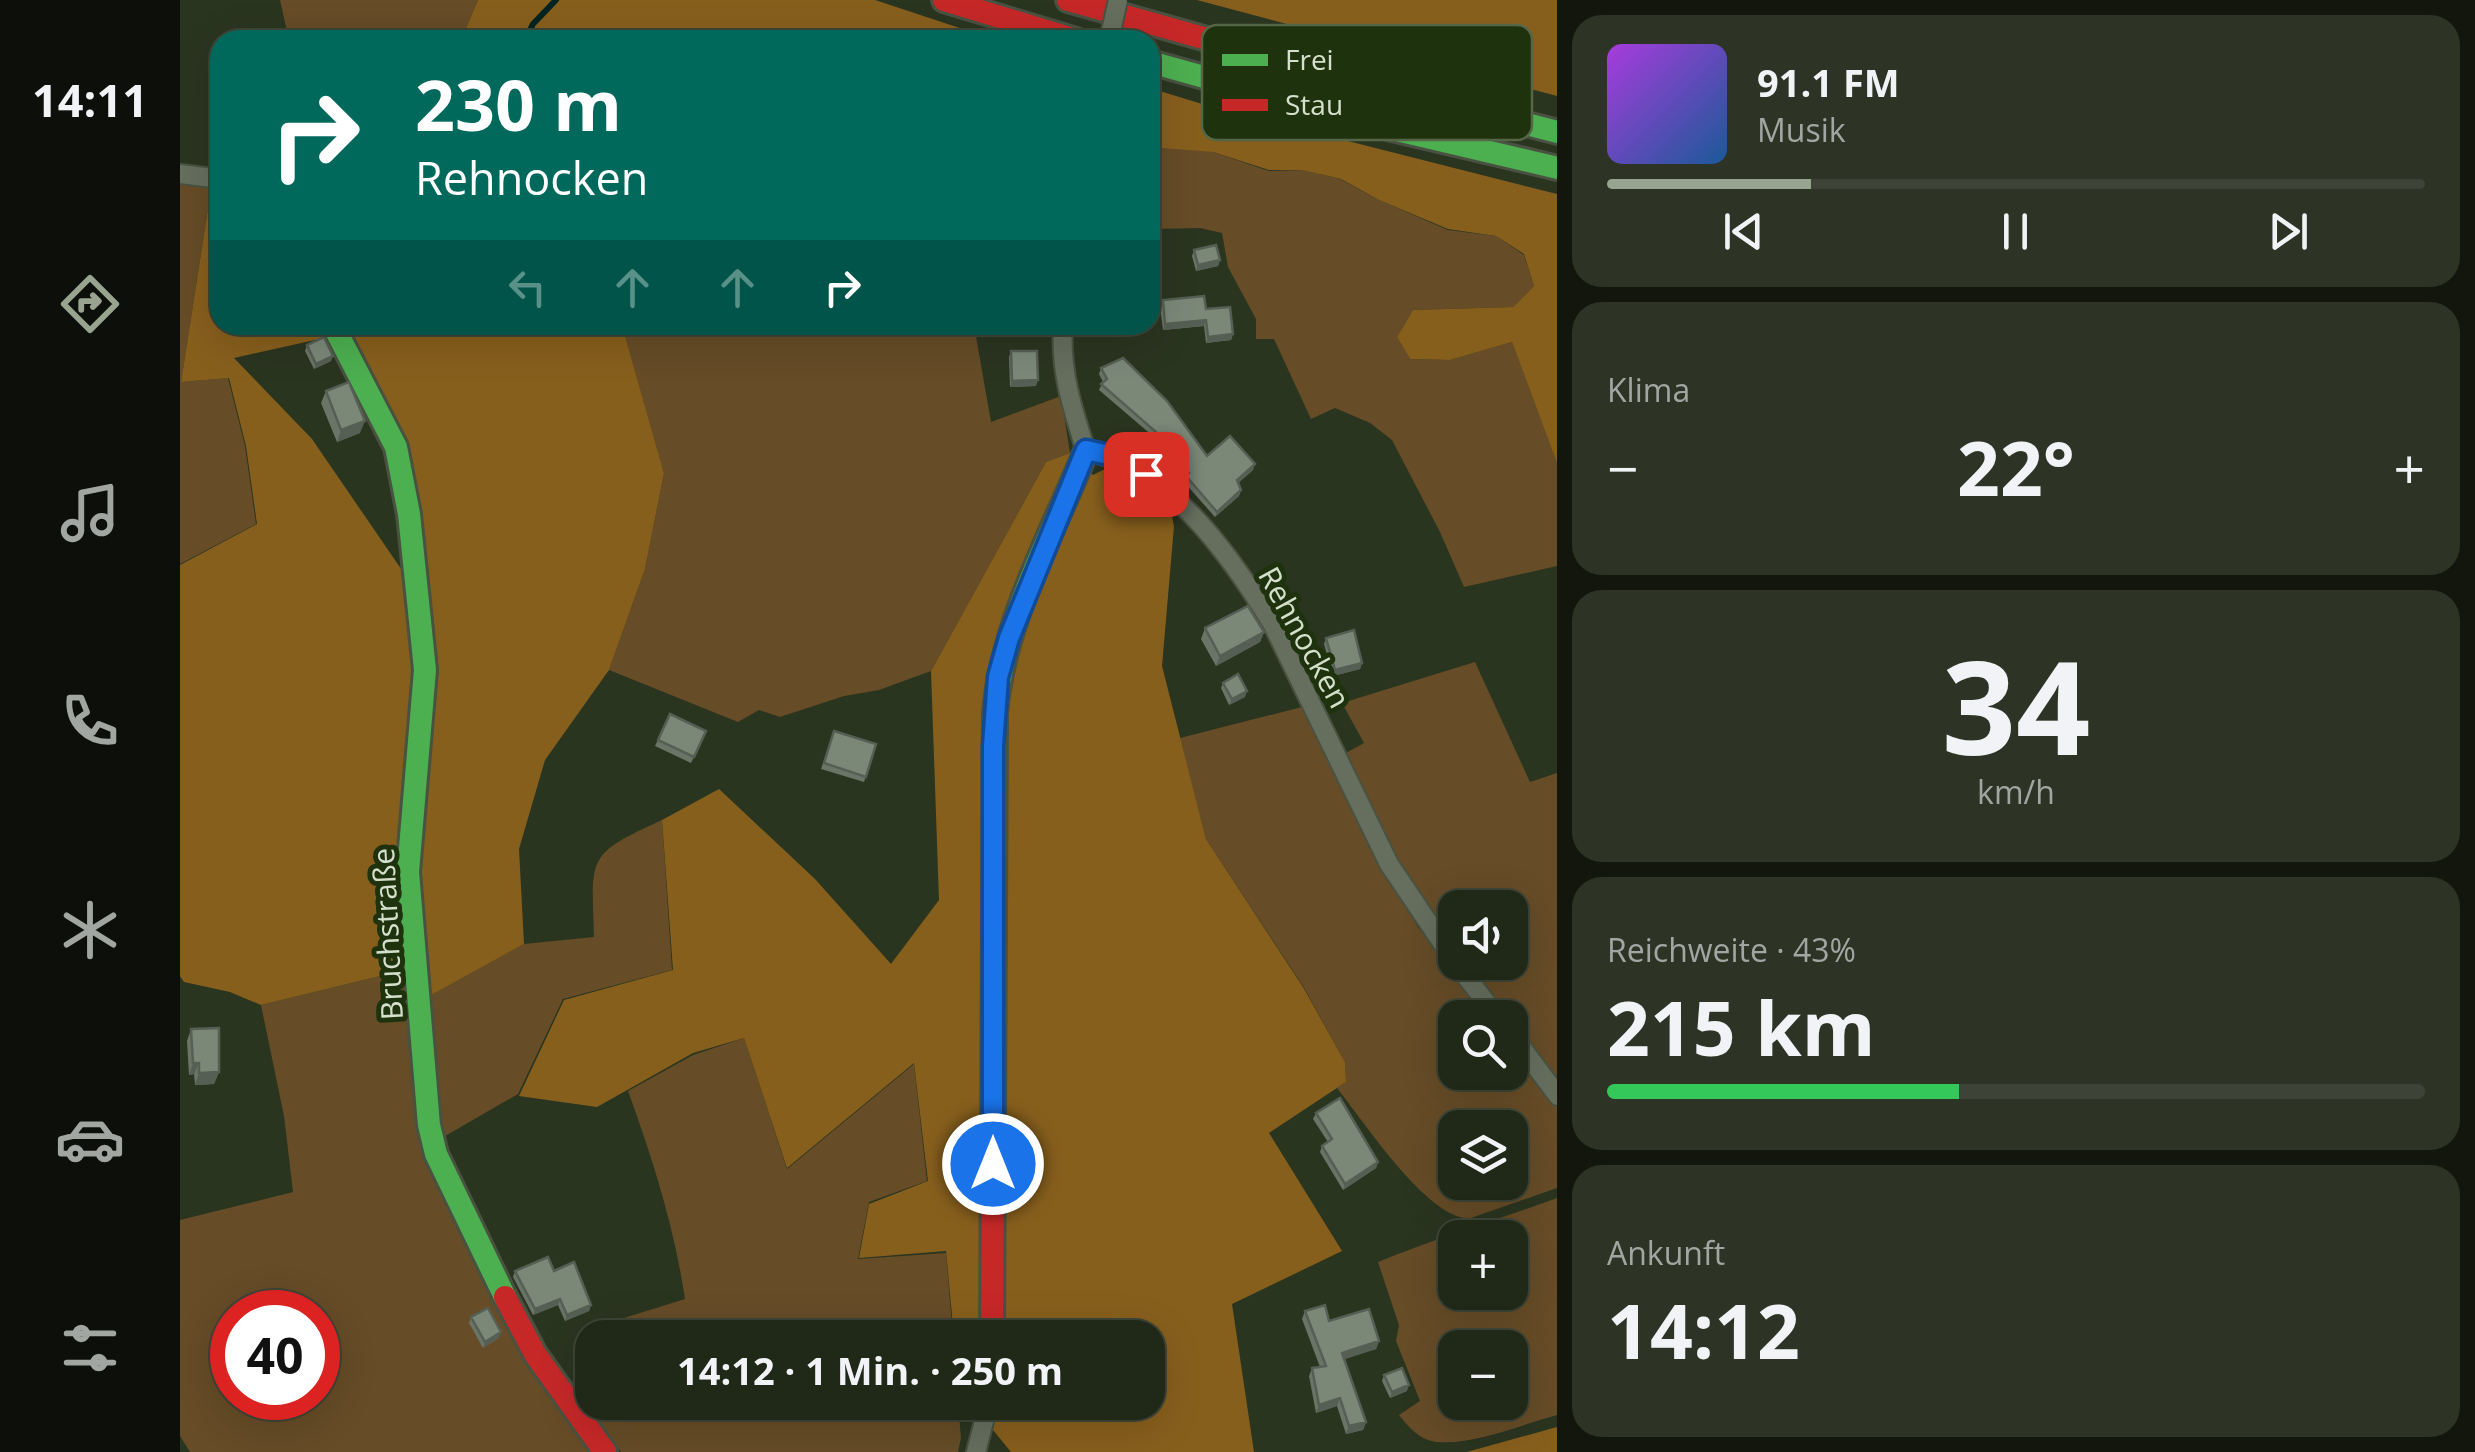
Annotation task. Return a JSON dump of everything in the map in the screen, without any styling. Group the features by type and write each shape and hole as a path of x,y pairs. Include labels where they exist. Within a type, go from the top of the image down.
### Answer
{"main road":[{"path":"944,0 1043,30"},
{"path":"1068,0 1202,38"},
{"path":"1160,65 1202,77"},
{"path":"1532,126 1557,132"},
{"path":"1436,140 1557,168"},
{"name":"Bruchstraße","path":"338,335 396,446 410,514 425,670 408,872 429,1125 436,1154 534,1354 606,1452"},
{"path":"992,1320 993,746 998,677 1009,638 1086,450"}],"street":[{"path":"1111,30 1118,0"},
{"path":"180,174 210,178"},
{"path":"1063,335 1067,393 1086,450"},
{"name":"Rehnocken","path":"1086,450 1109,455 1134,468 1172,495 1252,591 1273,625 1389,864 1438,937"},
{"name":"Rehnocken","path":"1469,980 1484,1000"},
{"path":"1528,1056 1557,1095"},
{"path":"976,1452 984,1420"}],"shaded area":[{"path":"280,0 478,0 465,30 287,30"},
{"path":"478,0 875,0 966,30 465,30"},
{"path":"1197,0 1557,0 1557,96 1532,89 1532,25 1291,25"},
{"path":"1160,91 1202,104 1202,140 1344,140 1557,194 1557,463 1512,342 1450,360 1410,359 1397,337 1413,310 1513,307 1534,286 1524,254 1496,236 1448,229 1341,179 1302,170 1269,170 1213,152 1160,148"},
{"path":"1160,148 1213,152 1269,171 1303,170 1340,179 1448,230 1496,236 1524,255 1534,286 1513,307 1413,310 1397,337 1410,359 1450,360 1512,342 1557,462 1557,566 1464,587 1392,440 1370,423 1335,408 1311,419 1274,339 1256,339 1256,319 1228,267 1222,233 1200,228 1160,229"},
{"path":"180,182 210,183 181,382 228,378 245,446 256,524 180,564"},
{"path":"210,196 210,335 332,335 234,358 312,439 408,579 418,663 409,969 261,1005 230,992 184,982 180,976 180,565 257,524 246,446 229,378 181,382"},
{"path":"348,335 625,335 664,473 645,569 609,670 545,760 519,849 524,944 426,998 413,852 432,644 408,453"},
{"path":"625,335 976,335 991,422 1061,396 1070,453 1046,462 931,671 879,690 844,696 780,717 759,710 738,722 609,670 645,569 664,473"},
{"path":"1070,453 1093,475 1107,468 1144,480 1169,502 1174,526 1162,666 1206,839 1303,987 1345,1062 1346,1082 1269,1133 1342,1251 1232,1304 1254,1452 1011,1452 985,1420 1165,1420 1165,1320 952,1320 946,1251 859,1258 869,1204 928,1181 914,1063 787,1168 744,1038 693,1053 597,1107 519,1096 564,1000 673,970 662,820 719,789 815,879 891,964 939,900 931,671 1046,462"},
{"path":"1475,662 1530,782 1557,773 1557,1086 1528,1046 1528,1000 1495,1000 1480,980 1528,980 1528,890 1438,890 1438,919 1399,861 1344,754 1364,743 1342,703"},
{"path":"1302,707 1417,926 1438,953 1438,980 1459,980 1474,1000 1438,1000 1438,1090 1528,1090 1528,1069 1557,1107 1557,1188 1528,1198 1528,1110 1438,1110 1438,1200 1523,1200 1471,1218 1454,1215 1417,1187 1337,1088 1346,1082 1345,1062 1303,986 1206,839 1180,738"},
{"path":"662,820 672,970 563,999 518,1094 440,1139 426,998 524,944 594,937 593,890 598,862 619,842"},
{"path":"409,969 423,1132 545,1387 589,1452 190,1452 180,1436 180,1220 293,1192 284,1116 261,1005"},
{"path":"744,1038 787,1169 914,1064 927,1181 869,1202 858,1259 946,1253 952,1320 618,1320 685,1299 662,1194 628,1091 693,1055"},
{"path":"1557,1198 1557,1415 1467,1440 1426,1439 1399,1415 1420,1401 1396,1341 1399,1325 1378,1262 1438,1239 1438,1310 1528,1310 1528,1220 1494,1220"},
{"path":"593,1420 959,1420 961,1438 958,1452 621,1452"},
{"path":"1557,1427 1557,1452 1467,1452"}],"building":[{"path":"1216,245 1220,260 1198,265 1194,250"},
{"path":"1204,296 1206,309 1230,307 1233,334 1208,337 1206,320 1165,324 1163,300"},
{"path":"324,337 333,356 316,364 307,345"},
{"path":"1011,351 1037,351 1038,380 1012,381"},
{"path":"1123,358 1167,401 1207,456 1230,436 1255,464 1237,480 1241,490 1217,512 1156,432 1101,384 1107,379 1101,368"},
{"path":"349,382 365,421 341,430 326,391"},
{"path":"1248,606 1264,632 1220,656 1205,628"},
{"path":"1354,630 1362,663 1335,670 1326,638"},
{"path":"1238,674 1247,691 1232,699 1223,683"},
{"path":"670,714 706,731 694,757 658,740"},
{"path":"834,731 876,744 866,777 824,763"},
{"path":"219,1028 219,1072 199,1073 199,1063 193,1063 191,1029"},
{"path":"1340,1098 1378,1162 1345,1184 1322,1146 1332,1139 1316,1113"},
{"path":"548,1257 554,1271 574,1262 591,1305 567,1315 560,1299 535,1309 515,1271"},
{"path":"1325,1305 1329,1321 1369,1309 1379,1341 1342,1353 1366,1422 1349,1426 1340,1398 1319,1405 1312,1368 1326,1366 1305,1311"},
{"path":"488,1308 501,1332 485,1342 471,1317"},
{"path":"1402,1368 1409,1385 1392,1392 1384,1375"}],"waterway":[{"path":"530,30 556,0"}],"traffic: fast":[{"path":"1160,65 1202,76"},
{"path":"1532,125 1557,132"},
{"path":"1439,140 1557,168"},
{"path":"338,335 396,447 409,514 425,670 408,872 429,1125 436,1154 505,1297"},
{"path":"995,714 1007,647 1018,613 1086,451"}],"traffic: jam":[{"path":"944,0 1043,30"},
{"path":"1068,0 1202,38"},
{"path":"992,1320 995,714"},
{"path":"505,1297 535,1354 605,1452"}],"route":[{"path":"993,1164 993,746 998,677 1009,638 1086,450 1109,455 1146,474"}]}
